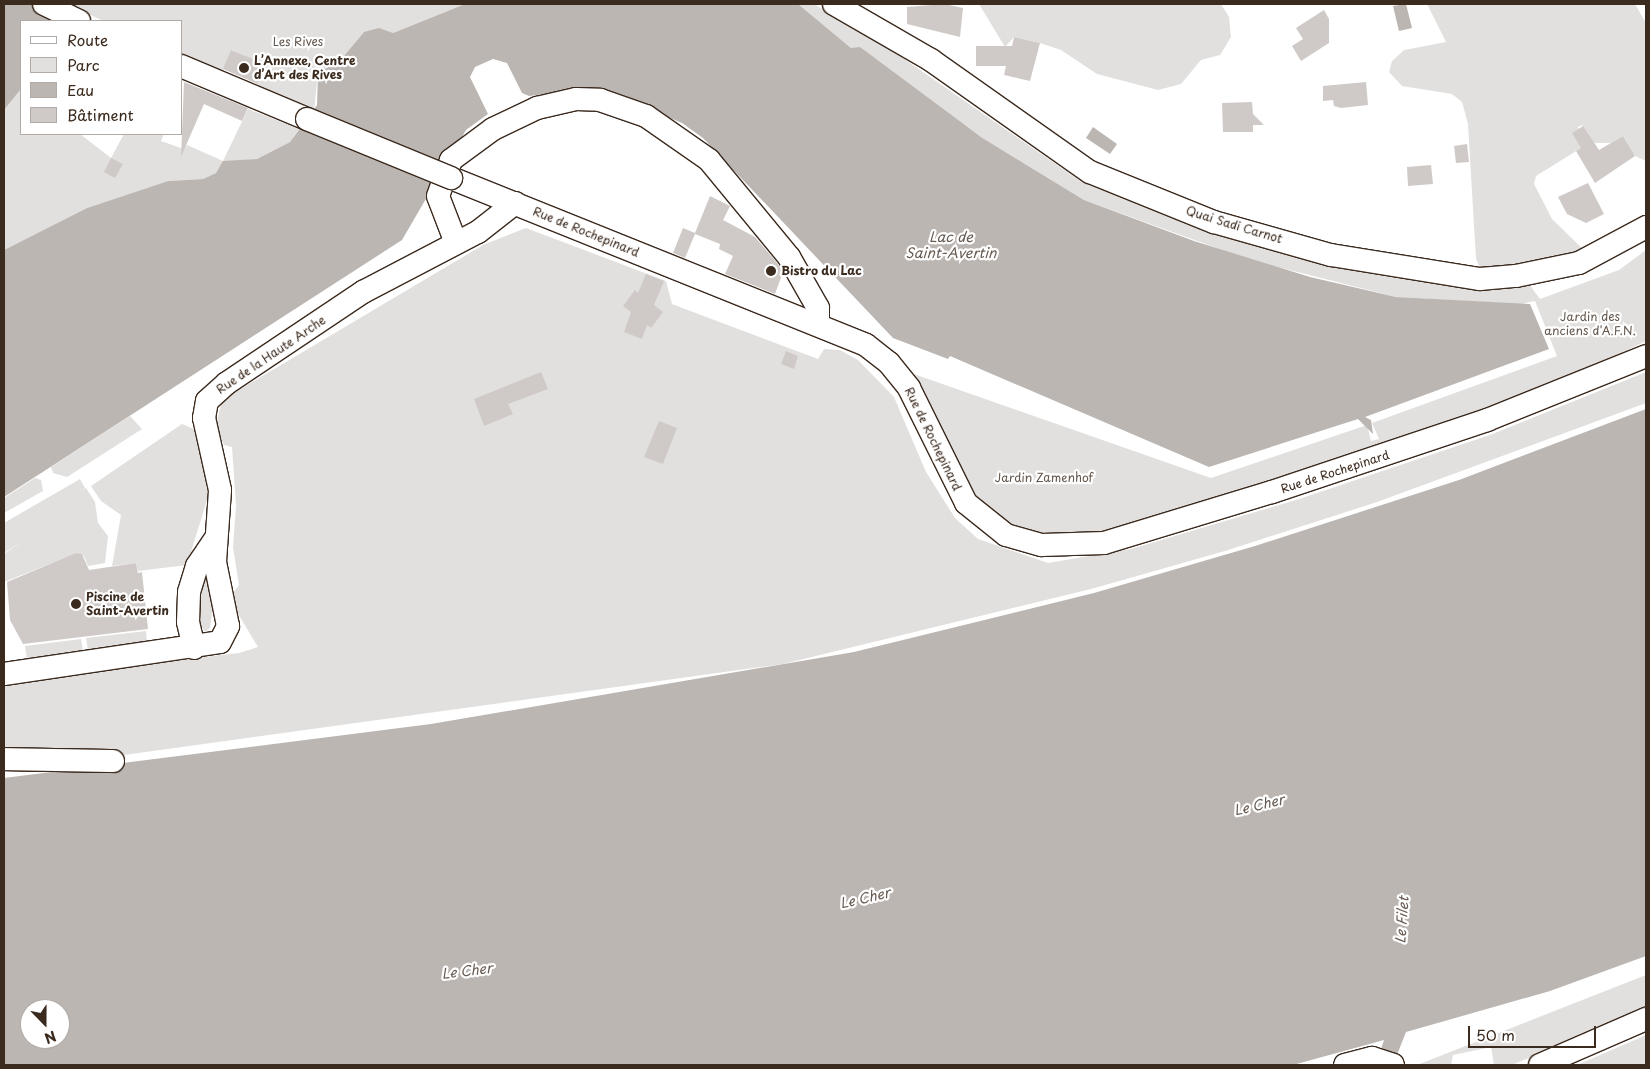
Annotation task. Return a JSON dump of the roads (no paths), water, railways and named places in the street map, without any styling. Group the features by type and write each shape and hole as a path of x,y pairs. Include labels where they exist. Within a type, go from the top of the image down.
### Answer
{"street":[{"path":"44,4 75,20"},
{"name":"Quai Sadi Carnot","path":"834,4 911,47 1090,172 1214,222 1331,256 1480,278 1516,276 1578,264 1646,227"},
{"name":"Rue de Rochepinard","path":"182,66 515,204 818,323 866,345 896,370 913,396 956,490 980,517 1019,540 1060,547 1113,540 1318,478 1487,420 1646,356"},
{"path":"456,243 438,196 451,160 493,129 538,108 576,98 600,100 646,116 709,160 789,257 818,308 818,323"},
{"name":"Rue de la Haute Arche","path":"4,674 215,646 226,636 228,626 218,587 216,538 220,490 204,418 207,401 215,391 363,292 497,220 515,204"},
{"path":"194,648 188,622 190,592 197,566 216,538"},
{"path":"4,759 113,761"},
{"path":"1540,1065 1646,1019"},
{"path":"1345,1065 1372,1058 1393,1065"}],"water":[{"path":"4,4 77,4 70,20 20,20 20,90 4,110"},
{"name":"Lac de Saint-Avertin","path":"465,4 798,4 851,48 860,47 981,137 1084,200 1194,241 1310,277 1396,297 1530,304 1549,349 1365,417 1371,420 1373,434 1358,419 1209,467 950,356 948,359 893,338 703,138 682,123 597,87 529,96 522,93 507,63 493,59 475,67 470,77 488,114 466,130 402,240 4,497 4,250 87,208 168,181 203,179 216,173 223,161 257,159 290,142 317,105 318,74 343,57 364,32 379,28 393,33"},
{"path":"1406,4 1412,28 1399,31 1393,6"},
{"path":"1093,127 1117,144 1110,154 1086,138"},
{"path":"1646,409 1646,956 1550,991 1406,1032 1393,1065 1380,1052 1384,1040 1293,1065 4,1065 4,778 431,724 854,652 1094,593 1255,546 1459,480"}],"place":[{"name":"LʼAnnexe, Centre dʼArt des Rives","path":"244,68"},
{"name":"Bistro du Lac","path":"771,271"},
{"name":"Piscine de Saint-Avertin","path":"76,604"}],"park label":[{"name":"Les Rives","path":"298,42"},
{"name":"Jardin des anciens d'A.F.N.","path":"1590,324"},
{"name":"Jardin Zamenhof","path":"1044,478"}],"water label":[{"name":"Le Cher","path":"1259,805"},
{"name":"Le Cher","path":"865,898"},
{"name":"Le Filet","path":"1402,920"},
{"name":"Le Cher","path":"467,971"}]}
